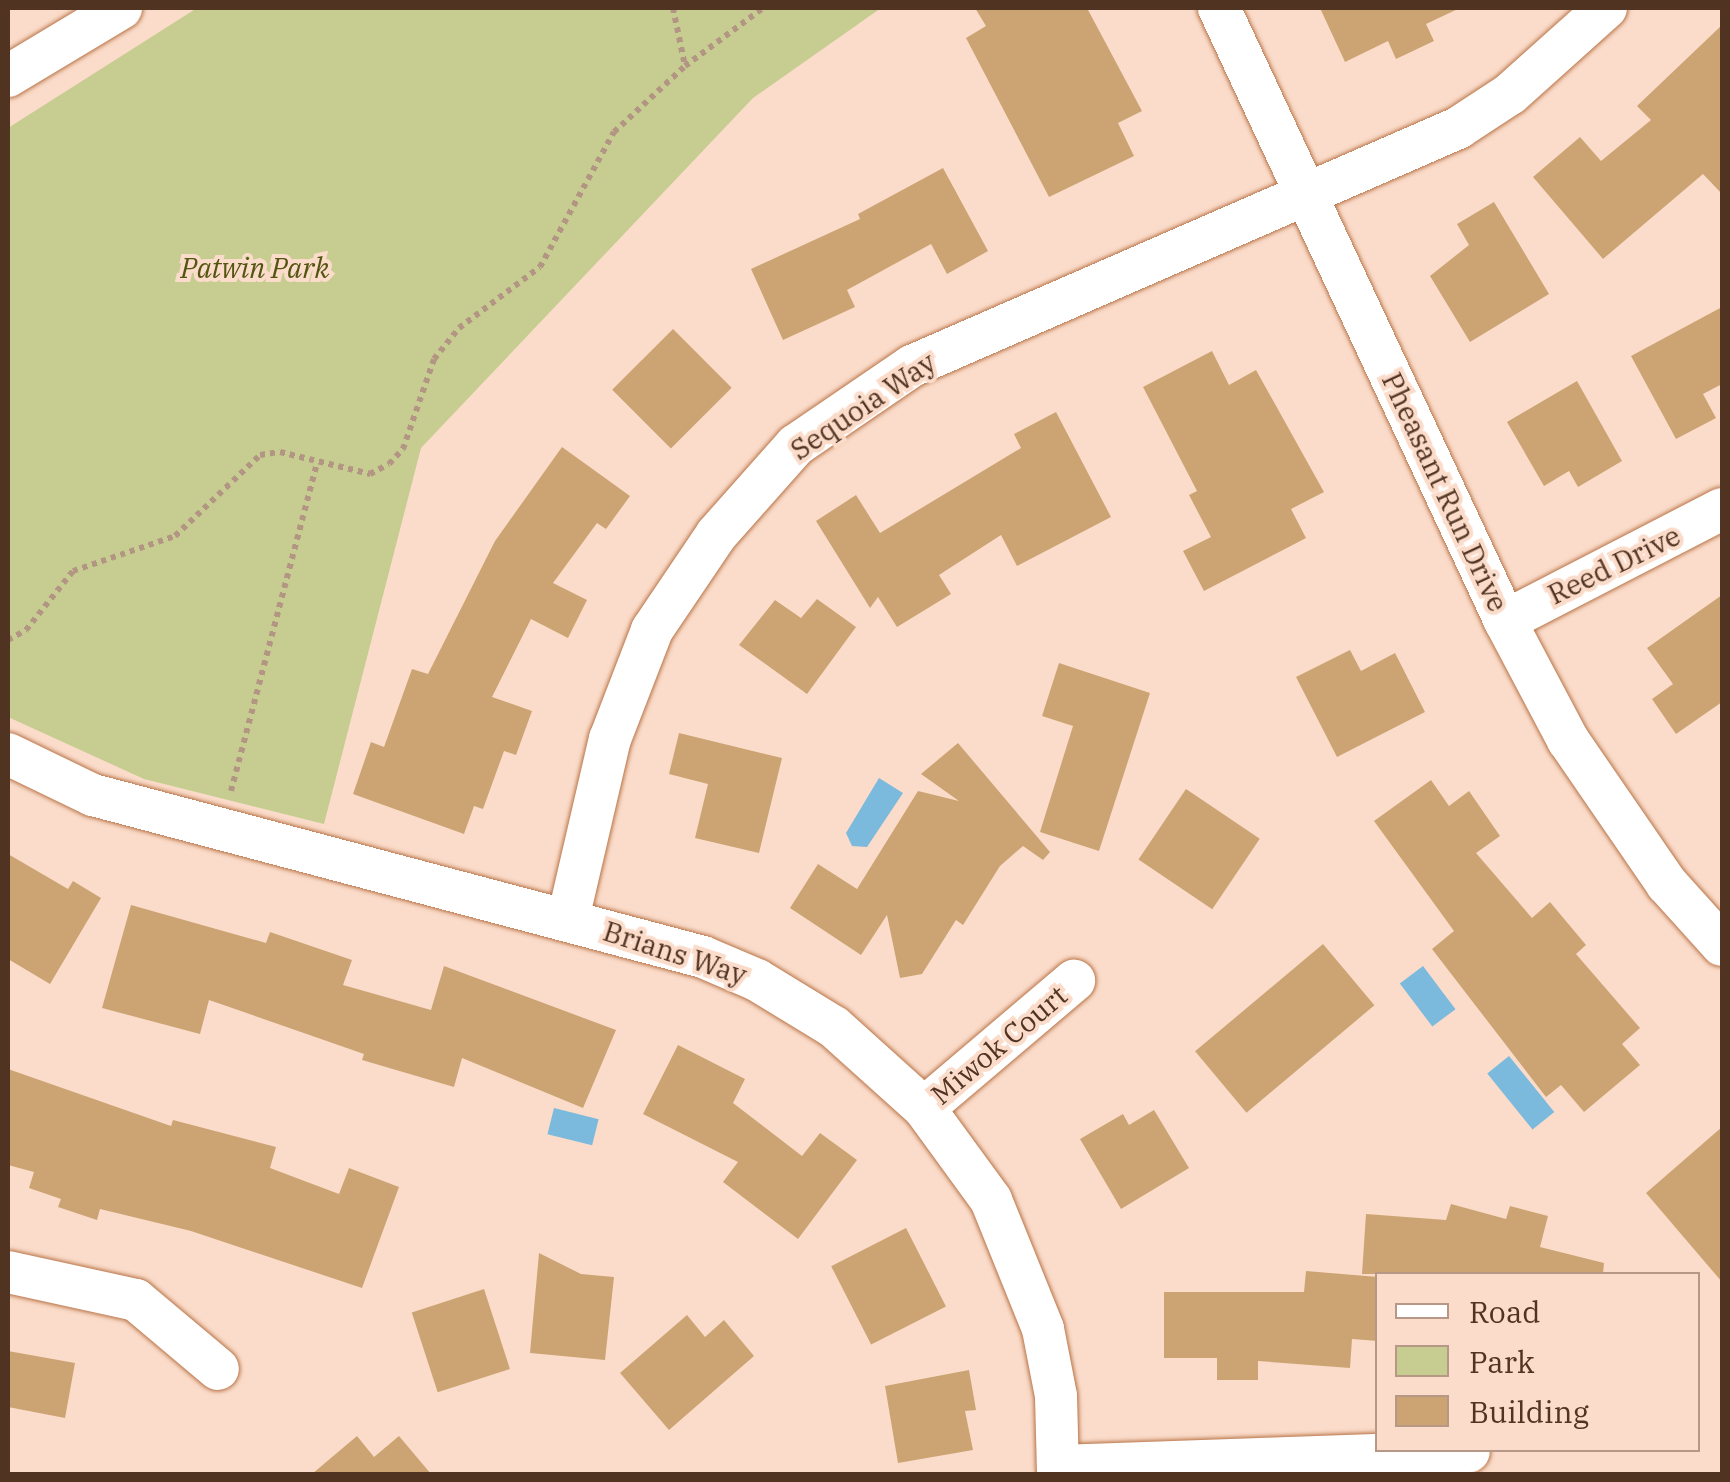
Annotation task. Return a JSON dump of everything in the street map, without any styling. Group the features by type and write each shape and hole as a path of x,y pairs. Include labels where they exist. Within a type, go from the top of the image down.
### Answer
{"street":[{"path":"8,76 121,8"},
{"name":"Pheasant Run Drive","path":"1219,8 1505,621 1568,740 1668,884 1722,945"},
{"name":"Sequoia Way","path":"568,919 610,739 652,630 716,535 796,446 912,366 1458,128 1510,94 1606,8"},
{"name":"Reed Drive","path":"1505,621 1722,508"},
{"name":"Brians Way","path":"8,754 93,795 685,951 757,980 834,1027 924,1108 991,1200 1030,1286 1056,1396 1058,1470"},
{"name":"Miwok Court","path":"924,1108 1074,981"},
{"path":"8,1272 136,1300 218,1369"},
{"path":"1058,1470 1469,1452"}],"path":[{"path":"673,8 685,66"},
{"path":"8,640 26,630 73,570 176,536 260,455 280,452 370,474 390,464 403,449 434,359 459,328 540,267 614,132 685,66 763,8"},
{"path":"229,797 317,462"}],"green space":[{"name":"Patwin Park","path":"197,8 881,8 753,98 421,448 324,824 144,779 8,717 8,128"}],"water":[{"path":"879,778 903,793 867,847 852,846 846,833"},
{"path":"1423,966 1455,1009 1432,1027 1400,983"},
{"path":"1509,1056 1554,1112 1533,1130 1487,1074"},
{"path":"554,1108 599,1119 592,1145 547,1134"}],"building":[{"path":"975,8 1087,8 1142,111 1118,123 1134,156 1049,197 966,38 986,26"},
{"path":"1320,8 1460,8 1426,24 1434,41 1396,59 1388,41 1345,62"},
{"path":"1722,25 1722,194 1703,174 1603,259 1533,177 1580,137 1601,161 1651,120 1637,106"},
{"path":"943,168 988,251 947,274 931,244 847,290 855,307 783,340 751,269 860,219 858,214"},
{"path":"1494,202 1549,294 1470,342 1430,276 1469,245 1457,224"},
{"path":"1722,307 1722,384 1703,394 1716,418 1676,439 1631,356"},
{"path":"673,329 732,388 671,449 612,390"},
{"path":"1212,351 1229,385 1256,370 1324,492 1291,509 1306,538 1204,591 1183,551 1211,537 1189,495 1197,491 1143,387"},
{"path":"1577,381 1622,461 1578,487 1569,471 1544,486 1507,422"},
{"path":"1056,412 1111,517 1017,566 1001,535 939,575 951,594 897,627 878,597 870,608 816,521 856,495 880,533 1021,448 1014,434"},
{"path":"562,447 630,496 606,529 597,523 553,583 587,600 568,638 531,619 492,697 532,711 516,755 504,751 483,809 474,806 464,834 353,794 371,742 384,747 412,669 428,674 495,541"},
{"path":"1722,595 1722,702 1676,734 1652,699 1673,684 1647,648"},
{"path":"817,599 856,627 807,694 739,645 775,600 801,618"},
{"path":"1350,650 1361,671 1395,653 1425,712 1337,757 1296,677"},
{"path":"1059,663 1150,693 1099,851 1040,832 1073,726 1042,716"},
{"path":"679,733 782,758 759,853 695,838 708,784 669,774"},
{"path":"958,743 1050,852 1043,860 1023,846 1000,866 963,925 956,920 922,974 900,978 887,915 861,955 790,908 818,864 857,889 918,791 959,801 921,774"},
{"path":"1431,780 1449,806 1469,791 1500,836 1476,853 1532,918 1550,902 1586,945 1576,954 1640,1028 1622,1044 1640,1065 1584,1112 1561,1085 1546,1097 1432,949 1454,931 1374,821"},
{"path":"1186,789 1260,839 1212,909 1138,859"},
{"path":"8,854 68,889 73,881 101,898 50,984 8,959"},
{"path":"131,905 266,943 270,932 352,960 343,985 431,1010 444,966 616,1030 583,1108 462,1058 454,1087 362,1060 364,1054 209,1000 200,1034 102,1008"},
{"path":"1323,944 1374,1005 1246,1113 1195,1051"},
{"path":"678,1045 745,1079 733,1103 802,1156 820,1133 857,1160 798,1239 723,1182 738,1162 643,1114"},
{"path":"8,1069 171,1126 173,1120 276,1147 270,1168 339,1194 349,1168 399,1187 362,1288 191,1231 100,1209 97,1220 58,1207 61,1199 29,1188 34,1172 8,1165"},
{"path":"1154,1110 1189,1168 1121,1209 1080,1139 1123,1114 1129,1125"},
{"path":"1722,1127 1722,1282 1646,1193"},
{"path":"1451,1204 1506,1219 1510,1206 1548,1216 1540,1247 1604,1263 1603,1272 1362,1274 1366,1214 1446,1220"},
{"path":"906,1228 946,1306 871,1345 831,1266"},
{"path":"539,1253 581,1274 614,1277 605,1360 530,1353"},
{"path":"1306,1271 1375,1277 1375,1341 1352,1339 1350,1368 1258,1361 1258,1380 1217,1380 1217,1358 1164,1358 1164,1292 1304,1292"},
{"path":"484,1289 510,1369 438,1392 412,1312"},
{"path":"687,1315 705,1337 724,1320 754,1356 669,1430 620,1373"},
{"path":"8,1351 75,1363 65,1418 8,1407"},
{"path":"969,1370 976,1410 965,1411 973,1450 898,1463 885,1386"},
{"path":"357,1436 374,1457 399,1436 431,1474 312,1474"}]}
